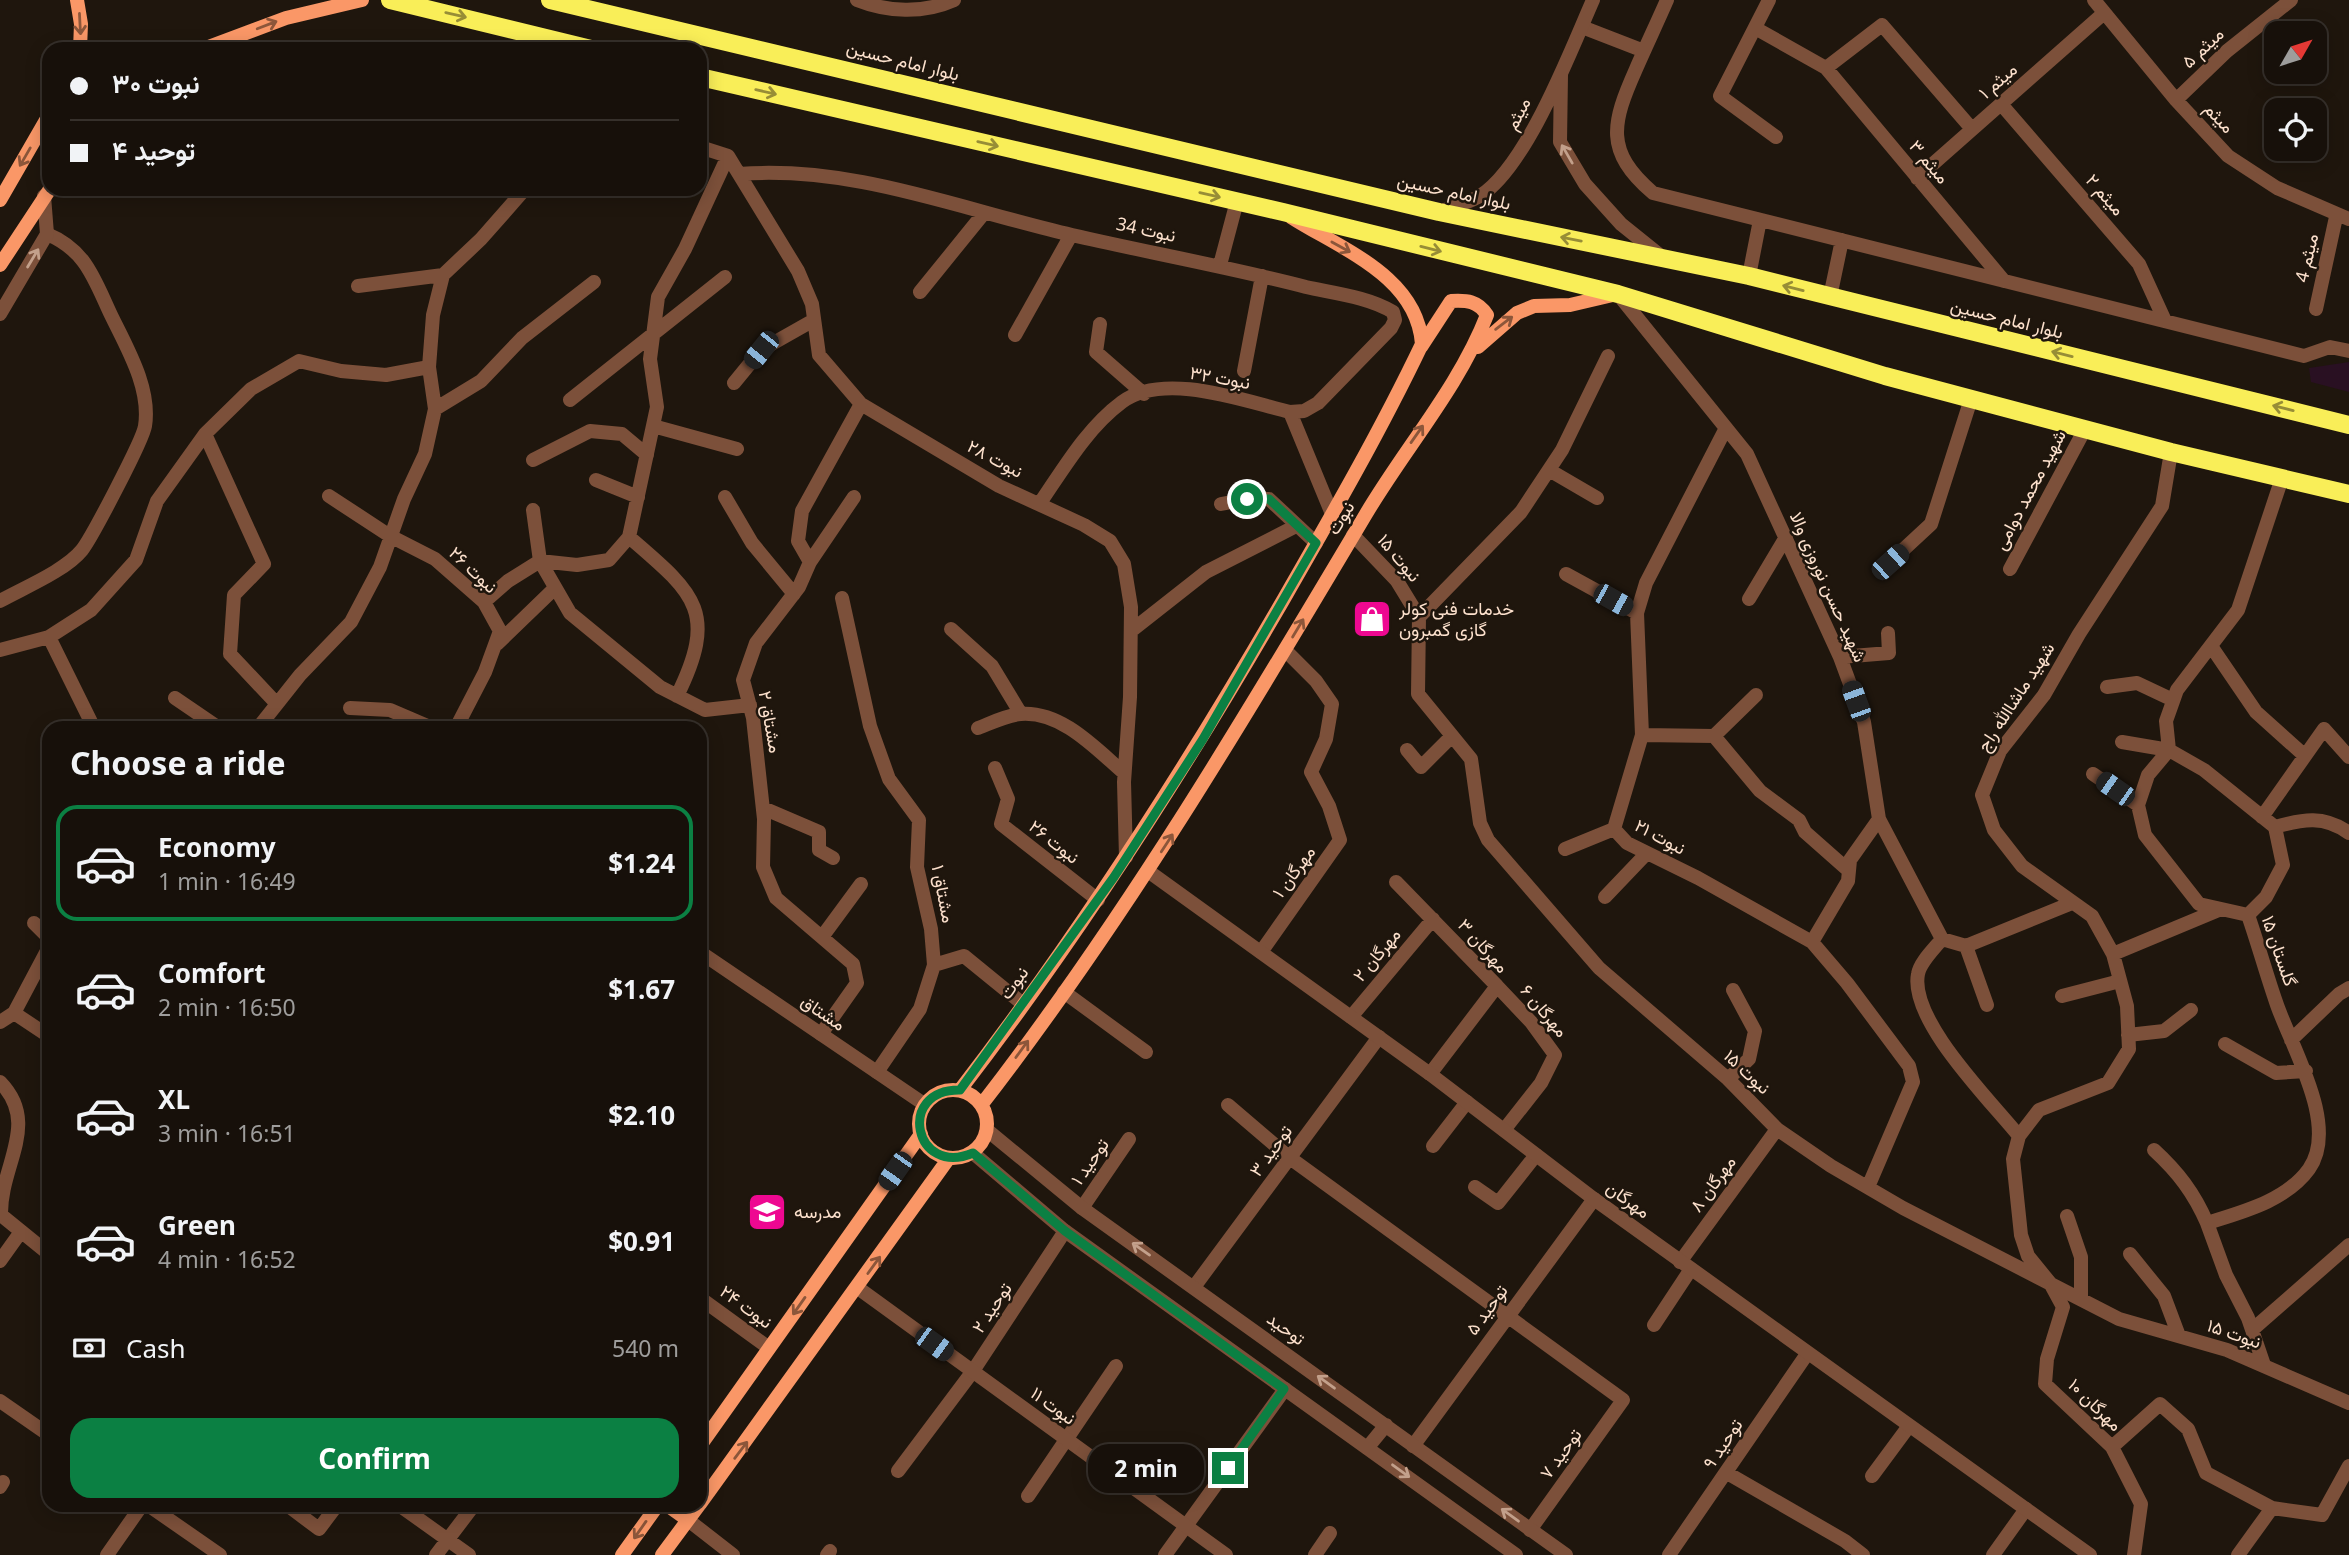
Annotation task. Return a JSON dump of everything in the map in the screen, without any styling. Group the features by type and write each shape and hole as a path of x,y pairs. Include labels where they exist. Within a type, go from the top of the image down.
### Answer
{"main road":[{"path":"77,0 81,24 80,42"},
{"path":"222,42 286,18 362,0"},
{"path":"390,0 562,42"},
{"name":"بلوار امام حسین","path":"550,0 1440,212 1749,276 2349,425"},
{"path":"707,79 1237,201 1618,294 1885,376 2171,452 2349,494"},
{"path":"0,200 42,127"},
{"path":"0,265 45,196"},
{"path":"1283,212 1364,260 1411,304 1420,324 1422,344 1416,355"},
{"path":"1457,372 1494,330 1517,313 1534,306 1570,305 1618,294"},
{"name":"نبوت","path":"960,1090 1098,900 1203,739 1316,543 1416,355 1451,301 1465,300 1480,305 1486,315 1457,372 1353,535 1148,872 982,1104"},
{"path":"976,1069 997,1084"},
{"path":"946,1090 960,1090 972,1095 982,1104 988,1130 973,1153 960,1158 949,1158 933,1153 921,1134 919,1117 924,1104 934,1095 946,1090"},
{"path":"707,1436 921,1134"},
{"path":"707,1495 949,1158"},
{"path":"622,1555 653,1512"},
{"path":"677,1512 688,1520"},
{"path":"662,1555 694,1512"}],"street":[{"path":"856,0 875,7 912,10 954,0"},
{"name":"میثم","path":"1440,212 1480,196 1517,161 1561,74 1593,0"},
{"path":"1667,0 1618,108 1618,144 1629,168 1654,193 2304,356 2330,347 2349,351"},
{"path":"1769,0 1720,96 1776,136"},
{"name":"میثم","path":"2094,0 2176,100 2228,156 2277,188 2343,218"},
{"name":"میثم ۵","path":"2176,100 2227,51 2291,0"},
{"name":"میثم ۱","path":"1917,178 2104,13"},
{"path":"1755,28 1826,68 1882,25 1972,129"},
{"path":"1581,27 1644,51"},
{"name":"میثم ۳","path":"1826,68 2004,281"},
{"path":"1561,74 1560,142 1585,184 1621,224 1662,257"},
{"name":"میثم ۲","path":"2001,104 2139,264 2165,321"},
{"path":"484,602 540,561 577,565 609,560 629,537 657,407 650,359 658,297 685,249 728,156 707,149"},
{"name":"نبوت ۲۸","path":"728,156 798,271 812,304 819,355 861,404 999,486 1040,503 1110,541 1124,564 1131,607 1124,774 1126,857"},
{"name":"نبوت 34","path":"739,174 814,173 871,183 1071,235 1220,265 1387,308 1393,312 1395,320 1391,328 1318,403 1304,411 1290,412"},
{"path":"0,314 47,234 47,196"},
{"path":"264,721 351,622 380,567 390,536 425,454 435,409 429,367 433,315 443,275 481,239 519,196"},
{"path":"1220,265 1237,201"},
{"path":"919,292 984,212"},
{"name":"میثم 4","path":"2316,309 2343,218"},
{"path":"1749,276 1760,220"},
{"path":"0,601 49,574 81,551 145,428 144,396 133,359 85,262 68,243 47,234"},
{"path":"1014,335 1071,235"},
{"path":"1830,297 1842,240"},
{"path":"358,286 443,275"},
{"path":"1244,371 1262,276"},
{"path":"570,400 724,277"},
{"path":"435,409 481,381 522,338 594,282"},
{"name":"شهید حسن نوروزی والا","path":"1618,294 1747,454 1840,657 1864,722 1879,818 1942,939"},
{"path":"734,383 761,350 814,320"},
{"path":"1100,324 1096,352 1144,394"},
{"path":"1419,617 1521,512 1562,450 1608,356"},
{"path":"0,650 49,637 91,610 136,560 157,501 205,434 251,389 299,361 341,371 386,375 429,367"},
{"name":"نبوت ۳۲","path":"1040,503 1081,443 1123,401 1159,389 1202,391 1290,412"},
{"path":"1890,562 1931,524 1971,399"},
{"path":"810,562 798,541 802,511 861,404"},
{"path":"1290,412 1332,514"},
{"path":"653,426 737,449"},
{"name":"نبوت ۲۱","path":"1726,428 1646,583 1637,613 1642,735 1614,829 1628,843 1812,942 1847,983 1913,1074 1913,1082 1868,1187"},
{"name":"شهید محمد دوامی","path":"2010,569 2085,429"},
{"path":"533,460 590,431 622,434 647,455"},
{"path":"205,434 264,564 234,595 230,654 277,704"},
{"name":"شهید ماشاالله راج","path":"2019,1136 2039,1110 2108,1083 2129,1049 2127,1006 2113,954 2092,916 2022,866 1994,830 1982,795 2000,751 2044,695 2079,634 2162,506 2171,452"},
{"path":"1549,470 1597,498"},
{"path":"2093,774 2138,805 2148,775 2169,750 2166,721 2177,690 2238,610 2282,478"},
{"path":"596,480 638,497"},
{"name":"نبوت ۲۶","path":"329,496 390,536 435,559 484,602 500,631 459,721"},
{"name":"مشتاق ۲","path":"821,1034 857,983 853,964 776,898 763,867 763,808 750,705 743,680 756,643 794,594 810,562 854,497"},
{"path":"725,498 752,543 794,594"},
{"path":"1221,504 1247,499 1269,499 1316,543"},
{"path":"533,510 540,561 570,613 660,687 677,696 705,710 750,705"},
{"path":"1131,631 1206,572 1296,526"},
{"name":"نبوت ۱۵","path":"1353,535 1397,581 1419,617 1418,694 1471,759 1480,823 1488,840 1599,968 1728,1079 1777,1129 1831,1166 1903,1208 2119,1319 2227,1350 2349,1403"},
{"path":"629,537 682,583 701,627 694,662 677,696"},
{"path":"1749,599 1786,537"},
{"path":"1566,574 1637,613"},
{"path":"494,648 555,587"},
{"name":"مشتاق ۱","path":"842,598 870,726 889,779 919,820 917,867 931,929 934,965 920,1009 877,1072"},
{"path":"951,629 992,666 1021,714"},
{"path":"1840,657 1889,653 1888,633"},
{"path":"49,637 91,721"},
{"path":"2211,646 2256,712 2305,756"},
{"name":"مهرگان ۱","path":"1261,952 1340,840 1329,806 1311,772 1326,739 1332,704 1316,681 1285,650"},
{"path":"2107,687 2137,683 2173,700"},
{"path":"1642,735 1714,736 1756,695"},
{"path":"175,698 209,721"},
{"path":"350,708 390,710 416,721"},
{"path":"978,727 1021,714 1055,719 1089,742 1124,774"},
{"path":"2262,817 2324,729 2349,757"},
{"path":"1407,750 1421,766 1452,736"},
{"path":"1714,736 1760,791 1800,820 1805,832 1848,870"},
{"path":"2122,742 2169,750 2204,770 2275,827 2283,866 2266,897 2248,915"},
{"name":"نبوت ۲۶","path":"995,768 1007,799 1001,824 1098,900"},
{"name":"گلستان ۱۵","path":"2138,805 2145,835 2199,904 2248,915 2291,1040 2306,1070 2320,1132 2310,1168 2279,1196 2207,1223"},
{"path":"763,808 819,832 819,850 833,858"},
{"path":"1812,942 1848,881 1850,860 1879,818"},
{"path":"2275,827 2307,818 2335,823 2349,833"},
{"path":"1565,849 1614,829"},
{"path":"1605,897 1647,853"},
{"name":"مهرگان","path":"1148,872 1430,1074 1594,1199 1807,1354 2090,1555"},
{"name":"مهرگان ۳","path":"1396,882 1497,986 1430,1074"},
{"path":"822,937 861,884"},
{"path":"2050,1283 2028,1256 2021,1235 2013,1159 2019,1136 1935,1035 1916,990 1918,970 1942,939 1966,946 2072,903"},
{"path":"2113,954 2221,909"},
{"name":"مهرگان ۲","path":"1351,1017 1433,919"},
{"path":"34,923 42,931"},
{"path":"1966,946 1987,1004"},
{"path":"934,965 964,956 1023,1004"},
{"name":"مشتاق","path":"707,958 924,1104"},
{"path":"0,1022 14,1013 42,960"},
{"path":"2062,996 2120,981"},
{"name":"مهرگان ۶","path":"1497,986 1531,1022 1555,1055 1541,1083 1504,1130"},
{"path":"2291,1040 2339,994 2349,988"},
{"path":"1728,1079 1749,1059 1755,1031 1733,990"},
{"path":"1064,992 1146,1052"},
{"path":"2129,1035 2164,1031 2191,1010"},
{"path":"14,1013 42,1032"},
{"name":"توحید ۳","path":"1194,1287 1379,1037"},
{"path":"2225,1044 2276,1073 2306,1070"},
{"path":"0,1082 18,1106 20,1122 1,1197 1,1215 42,1249"},
{"path":"1433,1146 1467,1102"},
{"path":"1228,1105 1290,1158 1505,1317"},
{"name":"مهرگان ۸","path":"1654,1325 1685,1265 1777,1129"},
{"name":"توحید","path":"988,1130 1082,1208 1566,1555"},
{"name":"توحید ۱","path":"1082,1208 1129,1139"},
{"path":"2154,1150 2178,1171 2198,1203 2264,1365"},
{"path":"973,1153 1065,1231 1516,1555"},
{"path":"1475,1187 1498,1203 1536,1155"},
{"name":"توحید ۵","path":"1413,1446 1594,1199"},
{"path":"2067,1216 2081,1257 2081,1299"},
{"name":"توحید ۲","path":"898,1471 973,1371 1065,1231"},
{"path":"0,1261 20,1233"},
{"path":"2252,1330 2349,1245"},
{"path":"2130,1254 2164,1296 2179,1336"},
{"name":"مهرگان ۱۰","path":"2050,1283 2063,1307 2047,1359 2045,1384 2112,1447 2141,1504 2134,1555"},
{"name":"نبوت ۱۱","path":"858,1288 1226,1555"},
{"name":"نبوت ۲۴","path":"707,1303 769,1348"},
{"name":"توحید ۷","path":"1505,1317 1623,1400 1530,1530"},
{"name":"توحید ۹","path":"1669,1555 1807,1354"},
{"path":"1028,1496 1116,1366"},
{"path":"1165,1555 1284,1389"},
{"path":"0,1401 42,1430"},
{"path":"2112,1447 2160,1404 2188,1429 2206,1473 2272,1508 2322,1515 2349,1466"},
{"path":"1368,1447 1386,1425"},
{"path":"1872,1476 1909,1426"},
{"path":"1727,1472 1845,1541 1863,1555"},
{"path":"2238,1555 2272,1508"},
{"path":"1993,1555 2026,1509"},
{"path":"107,1555 137,1512"},
{"path":"158,1512 220,1555"},
{"path":"296,1512 319,1529 332,1512"},
{"path":"409,1512 469,1555"},
{"path":"436,1555 469,1512"},
{"path":"688,1520 733,1555"},
{"path":"1315,1555 1330,1533"}],"shaded area":[{"path":"2349,362 2349,392 2311,382 2309,368"}],"place":[{"name":"خدمات فنی کولر گازی گمبرون","path":"1372,619"},
{"name":"مدرسه","path":"767,1212"}],"route":[{"path":"1228,1468 1284,1389 1065,1231 973,1153 960,1158 946,1158 933,1153 924,1143 919,1130 919,1117 924,1104 934,1095 946,1090 960,1090 1114,877 1203,739 1316,543 1269,499 1247,499"}]}
